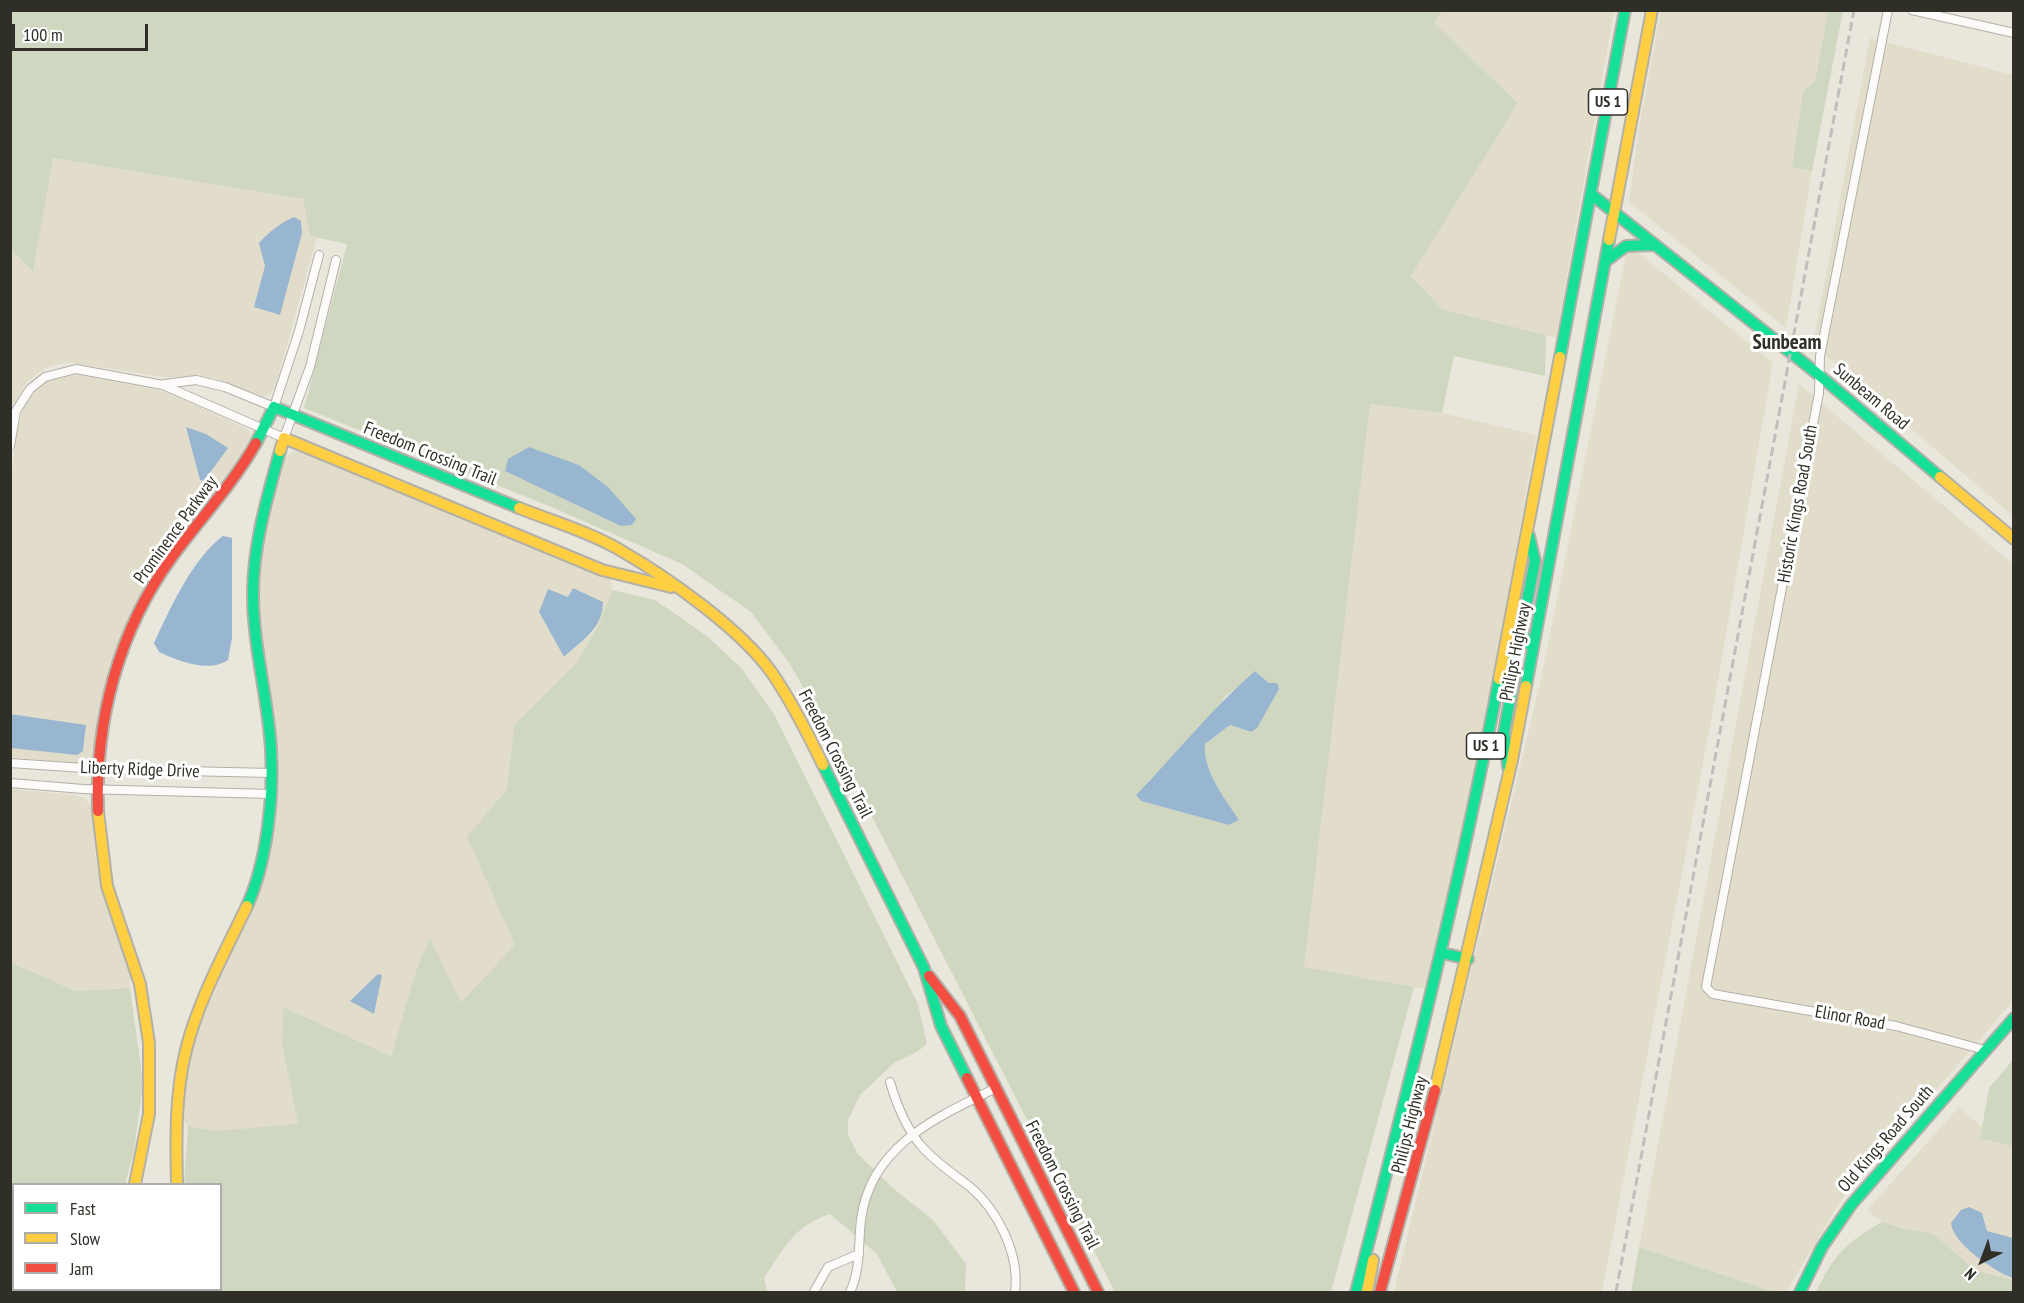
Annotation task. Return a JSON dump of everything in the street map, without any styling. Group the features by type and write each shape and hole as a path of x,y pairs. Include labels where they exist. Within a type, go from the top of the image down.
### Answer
{"street":[{"name":"Philips Highway","path":"1356,1293 1442,953 1506,648 1625,10"},
{"name":"Philips Highway","path":"1380,1293 1407,1201 1468,959 1509,771 1652,10"},
{"name":"Historic Kings Road South","path":"1713,994 1706,987 1819,393 1820,356 1888,10"},
{"path":"1912,10 2013,33"},
{"name":"Sunbeam Road","path":"1590,194 1819,375 2013,539"},
{"path":"1606,261 1626,246 1655,245"},
{"name":"Prominence Parkway","path":"135,1183 150,1100 148,1030 139,979 107,880 99,827 98,770 104,716 111,686 132,626 170,560 231,483 265,430 299,331 319,255"},
{"path":"177,1183 176,1132 180,1081 186,1049 210,986 251,896 268,826 271,794 270,733 256,642 253,584 263,511 284,438 312,357 336,260"},
{"name":"Freedom Crossing Trail","path":"10,446 16,411 34,384 56,373 76,369 163,385 265,430 602,570 674,587"},
{"name":"Freedom Crossing Trail","path":"163,385 196,380 225,387 619,549 710,611 751,649 781,687 801,720 924,968 941,1026 1074,1293"},
{"path":"1528,532 1535,561 1522,627 1524,638 1533,648"},
{"path":"1506,648 1512,655 1517,676 1503,742 1509,771"},
{"name":"Liberty Ridge Drive","path":"10,763 98,770 271,773"},
{"name":"Liberty Ridge Drive","path":"10,783 98,789 271,794"},
{"path":"1442,953 1468,959"},
{"name":"Freedom Crossing Trail","path":"924,968 960,1016 1098,1293"},
{"name":"Elinor Road","path":"1713,994 1887,1024 1985,1050"},
{"name":"Old Kings Road South","path":"1800,1293 1818,1255 1851,1205 2013,1018"},
{"path":"890,1082 896,1102 912,1133 935,1160 969,1187 994,1215 1016,1266 1015,1293"},
{"path":"850,1293 855,1283 861,1220 866,1195 875,1174 912,1133 996,1088"},
{"path":"1367,1293 1373,1261 1371,1241"},
{"path":"814,1293 828,1267 859,1254"}],"shaded area":[{"path":"1442,11 1614,11 1556,338 1442,309 1411,276 1518,103 1433,22"},
{"path":"1661,11 1828,11 1815,82 1803,91 1792,166 1812,171 1786,328 1629,202 1638,132"},
{"path":"1870,38 2013,75 2013,516 1813,345"},
{"path":"52,158 303,199 310,236 317,238 275,388 269,394 263,396 213,378 164,377 66,362 45,368 27,382 11,410 11,249 33,272"},
{"path":"1636,251 1773,363 1711,721 1602,1292 1394,1292 1541,679 1626,254"},
{"path":"82,375 167,392 247,429 251,436 220,490 166,554 142,594 110,665 91,757 79,764 11,757 10,486 17,433 22,412 31,395 47,382 63,376"},
{"path":"1799,384 2013,564 2013,1001 1843,1197 1786,1292 1775,1292 1639,1247"},
{"path":"1370,404 1442,413 1536,435 1470,793 1425,989 1303,967"},
{"path":"302,451 611,579 612,590 598,627 576,663 514,725 507,789 467,837 515,945 461,1002 430,939 416,971 391,1056 283,1007 282,1044 299,1125 215,1131 188,1126 182,1119 185,1079 194,1040 256,896 268,852 274,813 275,741 258,635 259,554 273,491 285,457 293,452","holes":["573,588 603,602 593,633 564,657 539,612 548,590 569,597"]},
{"path":"11,789 75,795 84,798 91,806 96,862 108,910 132,976 129,988 76,991 11,962"},
{"path":"1959,1107 1982,1127 1980,1139 2013,1146 2013,1280 1975,1270 1932,1233 1904,1229 1882,1222 1867,1210"}],"green space":[{"path":"11,11 1442,11 1434,23 1518,103 1411,276 1442,309 1546,335 1545,376 1454,356 1442,413 1370,404 1304,967 1414,987 1331,1292 1115,1292 838,750 790,664 751,612 682,564 549,506 304,408 347,244 310,236 303,199 53,158 33,272 11,249","holes":["529,448 579,465 608,487","1256,671 1269,683 1250,732 1230,725 1205,744 1205,754 1211,774 1239,820 1229,825 1141,801 1136,795 1212,715 1225,697"]},
{"path":"1828,11 1843,11 1812,171 1792,167 1803,91 1815,82"},
{"path":"612,590 655,600 707,636 742,669 774,714 918,1004 927,1044 917,1052 894,1063 860,1095 848,1120 848,1135 857,1153 894,1189 933,1220 966,1264 965,1292 897,1292 877,1254 830,1214 807,1225 791,1239 764,1278 767,1292 11,1292 10,962 76,991 130,988 143,1083 134,1151 125,1183 12,1183 12,1291 222,1291 222,1183 184,1183 188,1126 215,1131 298,1124 282,1044 283,1007 391,1056 416,971 430,938 461,1002 515,945 467,837 507,789 514,725 576,663 598,627"},
{"path":"2013,1060 2013,1146 1980,1139 1989,1088"},
{"path":"1882,1222 1904,1229 1932,1233 1975,1270 2013,1280 2013,1292 1816,1292 1829,1268 1842,1251 1859,1236"},
{"path":"1639,1247 1775,1292 1631,1292"}],"water":[{"path":"294,217 301,221 302,233 280,315 254,307 265,266 259,243 275,228"},
{"path":"186,427 206,434 228,448 204,481 200,480"},
{"path":"529,447 579,465 608,487 636,519 632,525 621,526 505,471 508,459"},
{"path":"223,536 232,538 232,638 228,660 212,666 203,666 184,662 159,652 154,643 183,585 201,558"},
{"path":"573,588 603,602 602,611 590,634 564,657 539,612 548,589 568,597"},
{"path":"1255,671 1269,683 1277,683 1279,689 1257,728 1251,732 1230,725 1205,744 1205,754 1211,775 1239,820 1229,825 1141,801 1136,795 1209,716"},
{"path":"10,714 86,725 83,751 77,755 11,748"},
{"path":"378,974 382,975 374,1014 350,1001"},
{"path":"1969,1207 1982,1213 1987,1231 2013,1238 2013,1278 1996,1270 1976,1256 1966,1248 1953,1231 1951,1223 1961,1210"}],"railway":[{"path":"1616,1292 1854,10"}],"traffic: fast":[{"path":"1560,357 1625,10"},
{"path":"1591,194 1819,375 1940,477"},
{"path":"1526,686 1609,240"},
{"path":"1606,261 1626,246 1655,245"},
{"path":"256,443 274,407 519,508"},
{"path":"247,906 260,870 268,829 272,768 254,614 255,558 280,451"},
{"path":"1529,536 1535,561 1522,627 1524,638 1533,648"},
{"path":"1506,648 1515,671 1504,732 1508,767"},
{"path":"1356,1292 1414,1063 1468,833 1499,679"},
{"path":"823,765 924,968 941,1026 967,1078"},
{"path":"1442,953 1468,959"},
{"path":"1800,1292 1822,1247 1851,1205 2014,1018"}],"traffic: slow":[{"path":"1609,240 1652,10"},
{"path":"1499,679 1560,357"},
{"path":"280,451 284,438 602,570 671,587"},
{"path":"1940,477 2014,539"},
{"path":"519,508 583,532 620,550 681,589 723,622 742,639 772,673 806,730 823,765"},
{"path":"1435,1090 1512,760 1526,686"},
{"path":"98,811 107,886 140,984 149,1043 149,1114 135,1183"},
{"path":"177,1183 178,1100 186,1050 205,995 247,906"},
{"path":"1367,1292 1373,1260"}],"traffic: jam":[{"path":"98,811 98,777 106,711 124,646 137,615 153,585 172,557 227,487 256,443"},
{"path":"929,976 960,1016 1098,1292"},
{"path":"967,1078 1074,1292"},
{"path":"1380,1292 1435,1090"}],"district":[{"name":"Sunbeam","path":"1787,343"}]}
